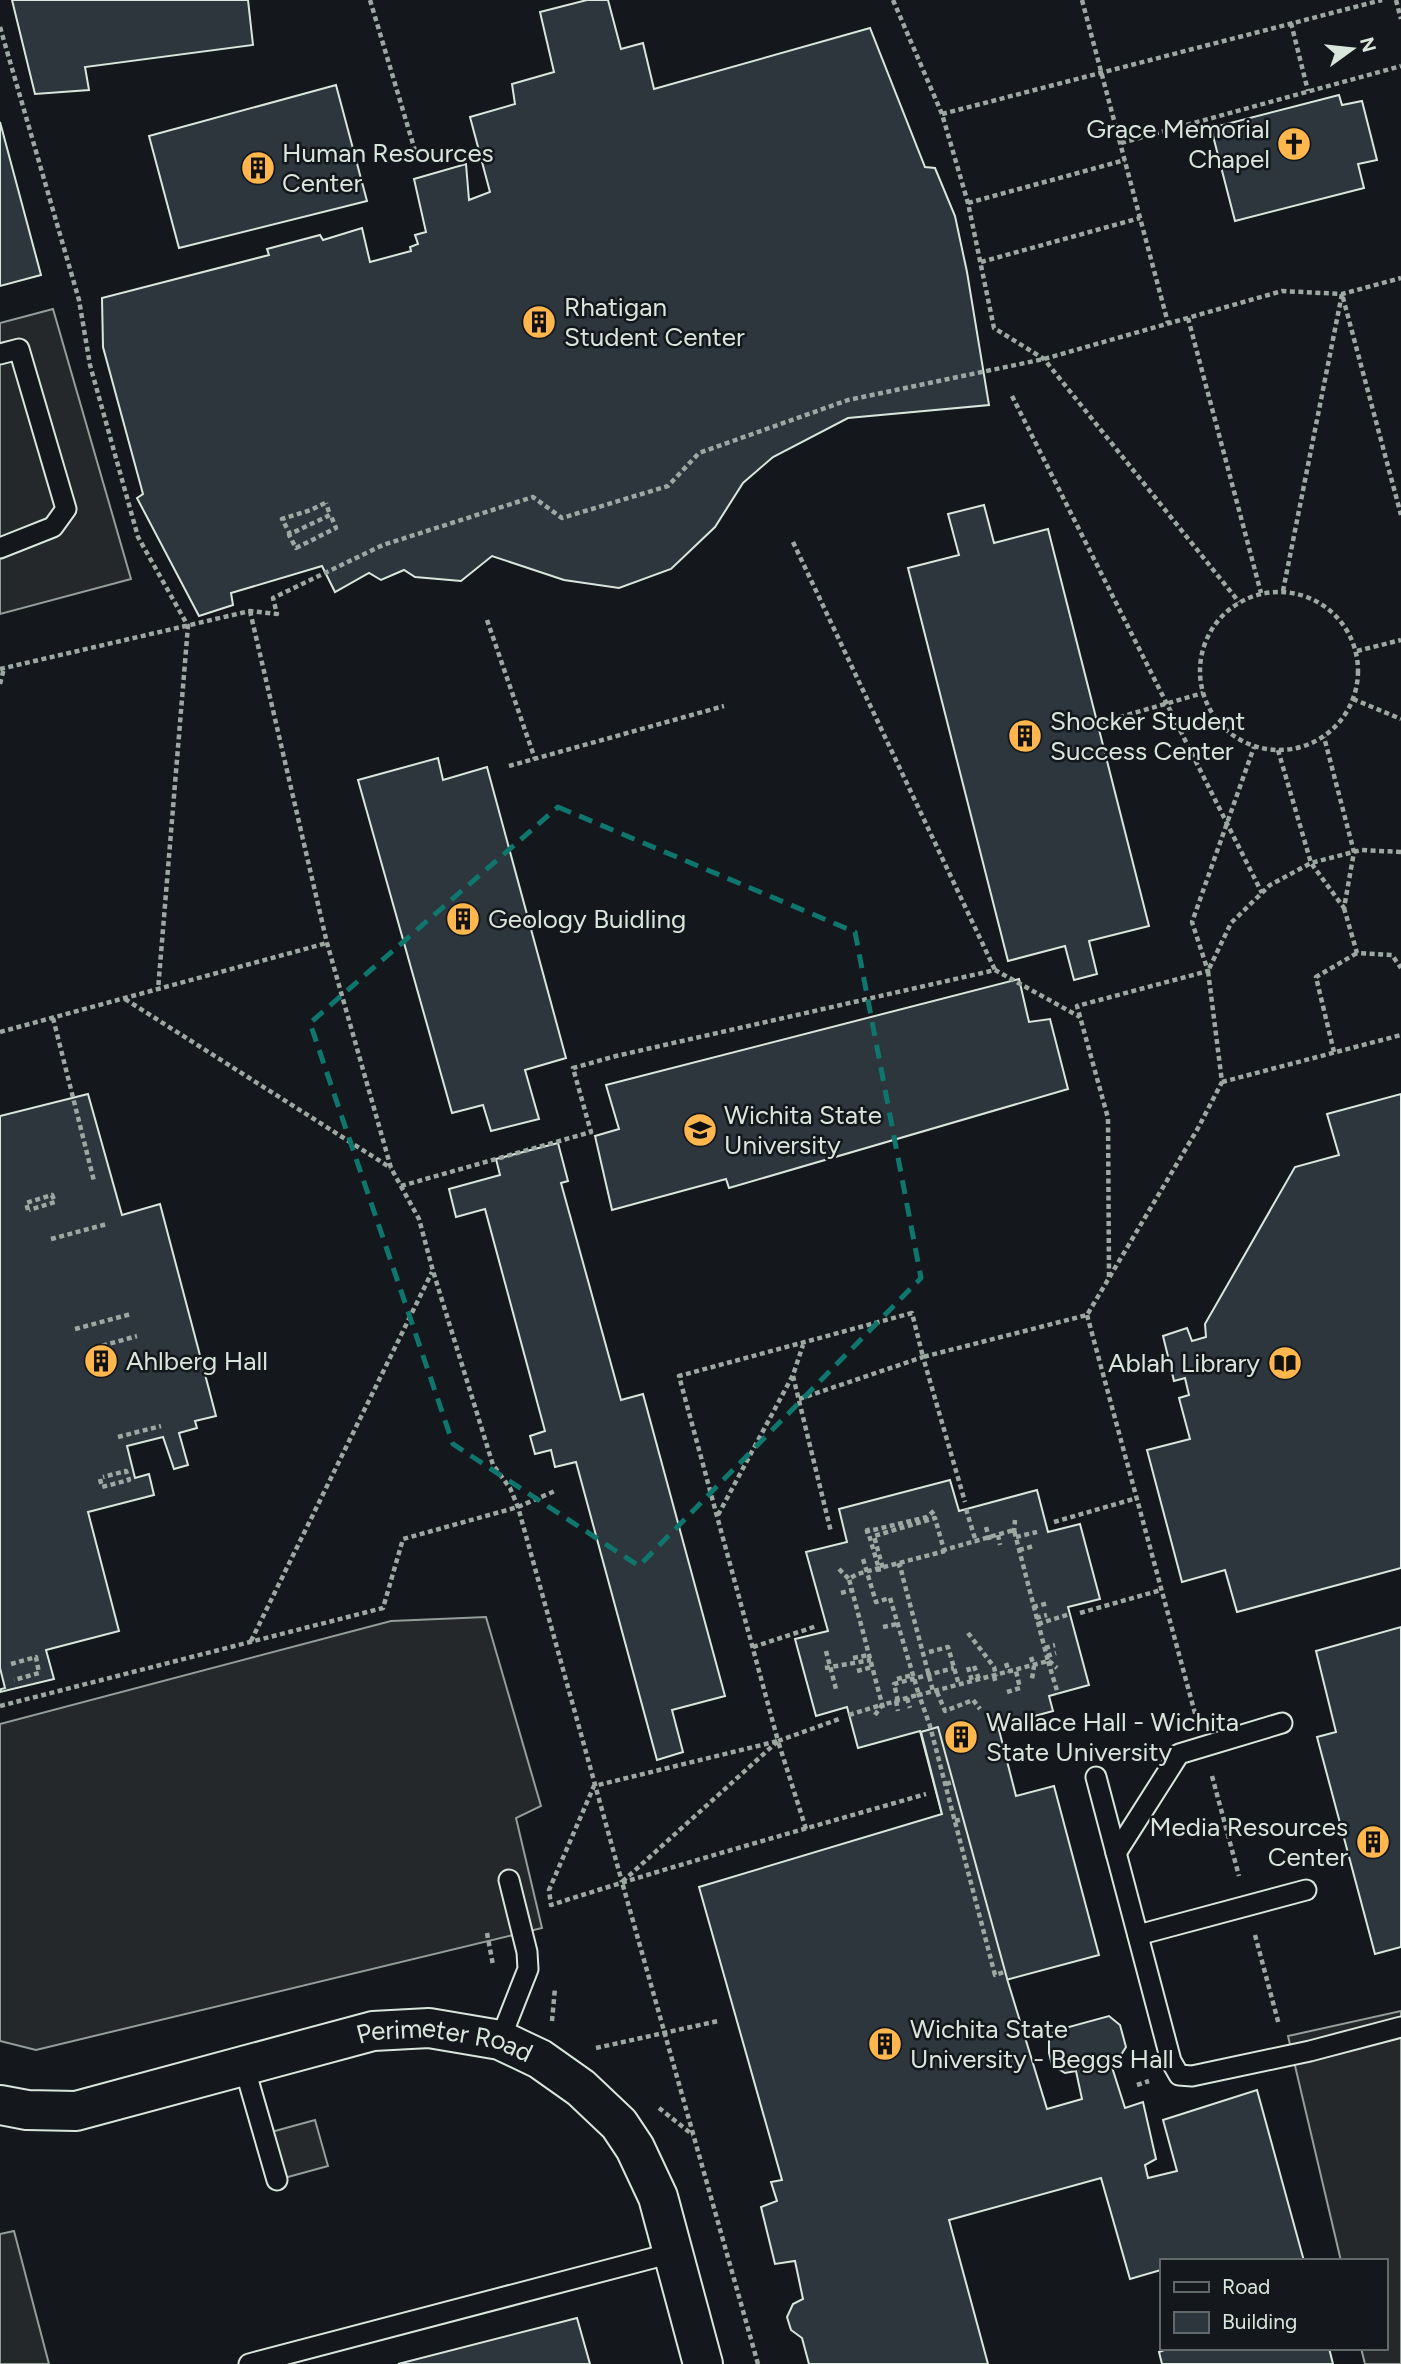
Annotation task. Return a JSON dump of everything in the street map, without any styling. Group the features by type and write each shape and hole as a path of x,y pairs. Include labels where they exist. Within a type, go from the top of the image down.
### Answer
{"street":[{"name":"Perimeter Road","path":"0,2105 27,2110 76,2111 373,2031 401,2028 455,2030 500,2040 558,2070 619,2124 635,2148 658,2197 703,2364"}],"lane":[{"path":"0,354 19,349 66,509 53,527 0,548"},
{"path":"1116,1853 1179,1754 1282,1723"},
{"path":"1096,1777 1171,2061 1179,2075 1192,2076 1310,2051 1401,2027"},
{"path":"500,2040 528,1969 527,1952 509,1880"},
{"path":"1138,1935 1306,1890"},
{"path":"244,2066 277,2180"},
{"path":"249,2364 672,2253"}],"path":[{"path":"370,0 416,154"},
{"path":"893,0 942,114 968,203 994,328 1044,359 1239,602"},
{"path":"1082,0 1168,323"},
{"path":"942,114 1381,0"},
{"path":"1396,0 1401,19"},
{"path":"1291,23 1308,91"},
{"path":"0,27 79,300 90,365 138,537 188,626 158,990"},
{"path":"1121,143 1401,66"},
{"path":"968,203 1125,160"},
{"path":"981,262 1140,218"},
{"path":"0,684 2,668 250,611 277,614 273,598 383,545 533,497 562,518 668,486 699,453 848,400 1044,359 1282,291 1342,294 1401,278"},
{"path":"1342,294 1401,515"},
{"path":"1283,591 1342,294"},
{"path":"1188,318 1261,593"},
{"path":"1012,396 1262,892"},
{"path":"326,503 330,515 289,534 282,519 326,503"},
{"path":"331,515 336,528 296,548 289,535 331,515"},
{"path":"793,542 995,970 1080,1017"},
{"path":"1283,591 1308,596 1329,609 1346,628 1357,651 1359,675 1353,699 1342,720 1324,737 1302,748 1278,750 1254,747 1231,735 1213,716 1203,693 1200,667 1205,642 1218,618 1239,602 1261,593 1283,591"},
{"path":"250,611 327,943 391,1168 419,1219 494,1465 510,1488 518,1507 758,2364"},
{"path":"487,620 535,759"},
{"path":"1357,651 1401,639"},
{"path":"1103,722 1203,693"},
{"path":"1353,699 1401,719"},
{"path":"509,766 724,706"},
{"path":"1324,737 1354,852 1344,908"},
{"path":"799,1399 923,1357 1087,1315 1222,1083 1208,971 1192,922 1254,747"},
{"path":"1278,750 1311,863 1344,908 1357,953"},
{"path":"1109,1278 1108,1118 1077,1006 1208,971 1231,923 1270,885 1311,863 1354,852 1401,852"},
{"path":"0,1032 327,943"},
{"path":"1334,1052 1316,978 1357,953 1392,955 1401,968"},
{"path":"401,1186 590,1132 573,1068 995,970"},
{"path":"124,999 391,1168"},
{"path":"53,1018 93,1181"},
{"path":"1222,1083 1401,1035"},
{"path":"52,1195 55,1202 28,1210 26,1202 52,1195"},
{"path":"51,1239 107,1224"},
{"path":"251,1641 433,1271"},
{"path":"806,1829 778,1741 679,1376 912,1313 965,1502"},
{"path":"75,1329 131,1314"},
{"path":"1087,1315 1281,2032"},
{"path":"94,1348 137,1336"},
{"path":"718,1517 793,1375 803,1344"},
{"path":"793,1375 831,1532"},
{"path":"118,1437 161,1426"},
{"path":"127,1471 129,1480 102,1487 102,1478 127,1471"},
{"path":"0,1706 383,1608 403,1539 518,1507 555,1491"},
{"path":"1054,1522 1137,1498"},
{"path":"966,1509 975,1552"},
{"path":"888,1526 905,1527 935,1510"},
{"path":"879,1569 868,1533 916,1517 939,1521 942,1552"},
{"path":"925,1518 942,1535 942,1561"},
{"path":"1016,1520 1014,1534 1017,1549 1058,1694"},
{"path":"987,1528 990,1539"},
{"path":"990,1539 1037,1532"},
{"path":"970,1534 974,1543"},
{"path":"940,1535 944,1550 1014,1534 1025,1535"},
{"path":"879,1569 974,1543"},
{"path":"1017,1549 1026,1546"},
{"path":"1017,1549 1034,1546"},
{"path":"841,1584 850,1580 849,1577 942,1552"},
{"path":"875,1554 879,1569"},
{"path":"866,1582 863,1559 876,1602 890,1598 930,1726 995,1975 1004,1972"},
{"path":"901,1564 903,1571"},
{"path":"879,1569 900,1565 926,1667 945,1711 973,1700 980,1709"},
{"path":"839,1569 850,1580 883,1706"},
{"path":"905,1587 912,1585"},
{"path":"841,1593 852,1590"},
{"path":"852,1590 883,1706 993,1676"},
{"path":"1080,1613 1161,1590"},
{"path":"910,1605 917,1603"},
{"path":"1033,1607 1045,1604"},
{"path":"1033,1607 1045,1648"},
{"path":"875,1715 883,1706 897,1701 1049,1662 1033,1607"},
{"path":"848,1611 857,1609"},
{"path":"1038,1625 1070,1614"},
{"path":"1036,1618 1047,1615"},
{"path":"915,1622 922,1620"},
{"path":"883,1627 897,1624"},
{"path":"753,1647 817,1626"},
{"path":"917,1633 925,1631"},
{"path":"968,1633 993,1667 995,1685"},
{"path":"1045,1648 1054,1645"},
{"path":"922,1649 948,1647 959,1686"},
{"path":"826,1651 828,1667 835,1684"},
{"path":"1012,1671 1056,1653"},
{"path":"11,1664 36,1657 40,1673 14,1680"},
{"path":"853,1658 870,1657"},
{"path":"828,1667 870,1657"},
{"path":"1031,1657 1033,1679"},
{"path":"1047,1658 1057,1668"},
{"path":"1007,1663 1016,1679"},
{"path":"926,1667 934,1665"},
{"path":"972,1681 971,1666 979,1679"},
{"path":"857,1671 872,1667"},
{"path":"898,1711 894,1684 954,1668"},
{"path":"1011,1692 1020,1688 1012,1671"},
{"path":"897,1679 912,1675"},
{"path":"849,1714 993,1676"},
{"path":"931,1678 941,1706"},
{"path":"936,1691 941,1699"},
{"path":"897,1693 897,1701"},
{"path":"925,1693 928,1703"},
{"path":"907,1698 910,1708"},
{"path":"594,1786 778,1741 842,1718"},
{"path":"622,1882 778,1741"},
{"path":"942,1771 949,1769"},
{"path":"946,1784 953,1782"},
{"path":"551,1919 549,1890 594,1786"},
{"path":"551,1905 926,1794"},
{"path":"955,1821 963,1819"},
{"path":"555,1984 556,1998 552,2021 561,2028"},
{"path":"598,2058 588,2050 718,2021"},
{"path":"652,2101 694,2136"}],"highlighted area":[{"path":"558,807 855,932 921,1278 639,1566 453,1444 310,1023"}],"shaded area":[{"path":"53,309 131,579 0,614 0,323"},
{"path":"486,1617 541,1806 516,1818 542,1928 36,2050 0,2041 0,1724 391,1621"},
{"path":"1401,2011 1401,2364 1365,2364 1362,2350 1387,2350 1387,2259 1341,2259 1288,2036"},
{"path":"315,2120 328,2166 277,2180 264,2134"},
{"path":"14,2231 49,2364 0,2364 0,2234"}],"building":[{"path":"12,0 248,0 253,45 85,67 89,90 35,94"},
{"name":"Rhatigan Student Center","path":"587,0 608,0 621,49 643,43 654,89 870,28 925,167 935,168 955,216 989,405 848,418 773,457 743,483 715,527 671,569 619,588 564,580 492,556 461,581 415,577 404,570 381,580 369,573 335,592 322,566 231,593 233,605 199,616 137,498 143,494 103,347 102,298 269,255 267,249 320,235 323,240 362,228 370,262 411,251 410,247 418,244 415,235 426,232 414,179 466,164 469,200 490,192 470,117 515,104 512,84 554,72 540,12"},
{"name":"Human Resources Center","path":"336,85 367,201 179,248 149,136"},
{"name":"Grace Memorial Chapel","path":"1339,95 1342,105 1362,101 1377,160 1358,164 1364,188 1235,221 1211,128"},
{"path":"0,122 41,275 0,286"},
{"name":"Shocker Student Success Center","path":"984,505 994,543 1048,529 1149,926 1089,941 1097,974 1074,980 1065,946 1008,961 908,568 959,555 948,514"},
{"name":"Geology Buidling","path":"438,758 443,780 487,767 566,1058 525,1070 539,1119 491,1131 483,1105 452,1113 358,780"},
{"path":"1019,979 1029,1022 1050,1019 1068,1089 729,1188 726,1179 612,1210 595,1136 619,1129 606,1085"},
{"name":"Ahlberg Hall","path":"88,1094 122,1215 160,1204 216,1416 195,1421 197,1428 179,1433 188,1465 174,1469 163,1437 127,1446 135,1478 149,1474 154,1495 88,1512 119,1631 46,1650 54,1679 0,1692 5,1688 0,1668 0,1116"},
{"name":"Ablah Library","path":"1401,1094 1401,1568 1237,1612 1225,1570 1182,1582 1147,1450 1190,1439 1179,1398 1189,1395 1185,1378 1174,1381 1163,1336 1187,1328 1192,1341 1206,1337 1205,1324 1295,1167 1339,1155 1327,1114"},
{"path":"558,1143 568,1181 561,1183 621,1400 643,1394 725,1696 672,1710 683,1752 657,1760 576,1462 555,1467 551,1450 535,1454 530,1436 545,1431 485,1209 456,1217 449,1189 500,1175 496,1159"},
{"name":"Wallace Hall - Wichita State University","path":"950,1480 959,1511 1037,1490 1048,1532 1080,1524 1100,1599 1068,1607 1089,1685 1049,1696 1053,1711 998,1726 1016,1796 1054,1786 1099,1955 987,1985 920,1731 858,1748 847,1707 816,1716 795,1639 828,1631 806,1552 847,1542 839,1509"},
{"name":"Media Resources Center","path":"1401,1627 1401,1947 1375,1954 1317,1737 1336,1732 1316,1651"},
{"name":"Wichita State University - Beggs Hall","path":"938,1727 1008,1982 1047,2109 1082,2099 1076,2071 1065,2073 1052,2065 1049,2040 1054,2031 1109,2016 1120,2025 1126,2047 1111,2064 1125,2108 1143,2102 1156,2159 1145,2165 1148,2178 1177,2171 1163,2120 1257,2090 1303,2259 1160,2259 1160,2270 1130,2279 1101,2178 949,2220 988,2364 809,2364 802,2338 791,2330 787,2317 793,2304 803,2299 795,2261 775,2264 761,2207 777,2201 771,2182 782,2180 699,1887 942,1814 921,1732"},
{"path":"577,2318 590,2364 398,2364"},
{"path":"1330,2350 1333,2364 1162,2364 1159,2352"}],"place":[{"name":"Grace Memorial Chapel","path":"1294,144"},
{"name":"Human Resources Center","path":"258,168"},
{"name":"Rhatigan Student Center","path":"539,322"},
{"name":"Shocker Student Success Center","path":"1025,736"},
{"name":"Geology Buidling","path":"463,919"},
{"name":"Wichita State University","path":"700,1130"},
{"name":"Ahlberg Hall","path":"101,1361"},
{"name":"Ablah Library","path":"1285,1363"},
{"name":"Wallace Hall - Wichita State University","path":"961,1737"},
{"name":"Media Resources Center","path":"1373,1842"},
{"name":"Wichita State University - Beggs Hall","path":"885,2044"}]}
